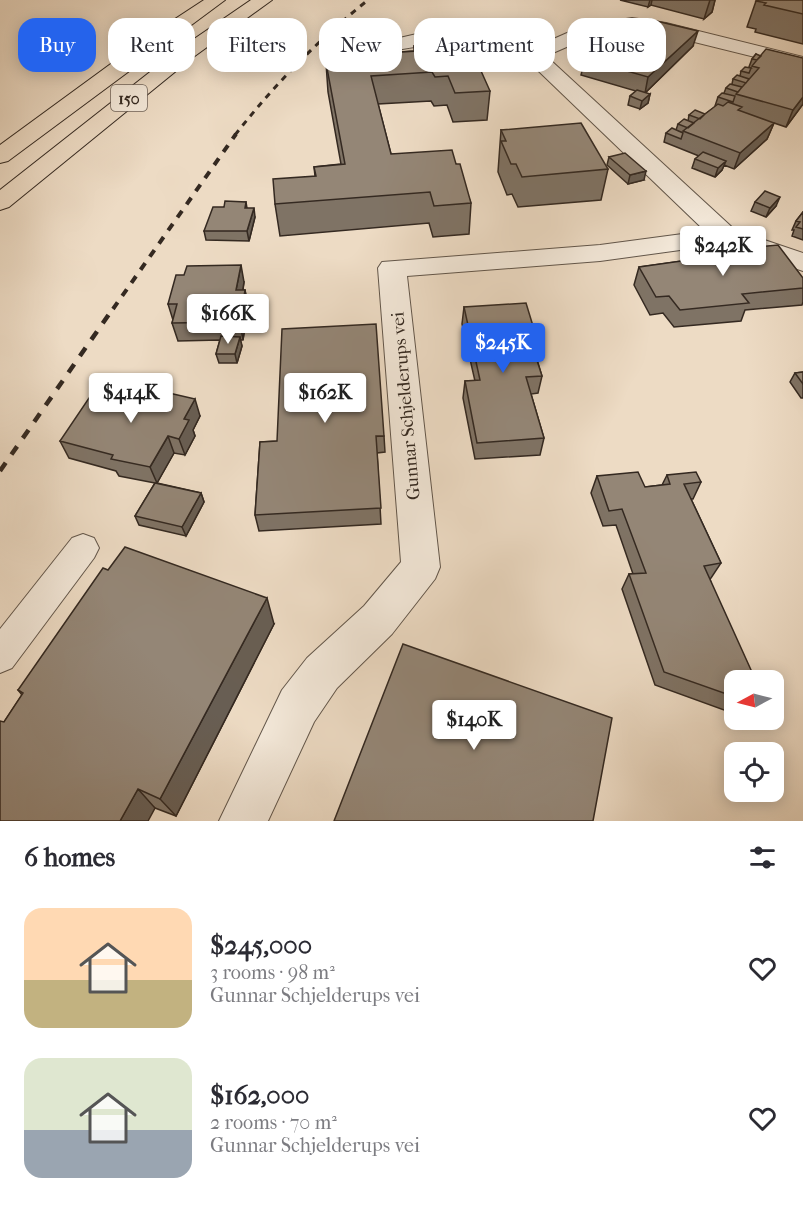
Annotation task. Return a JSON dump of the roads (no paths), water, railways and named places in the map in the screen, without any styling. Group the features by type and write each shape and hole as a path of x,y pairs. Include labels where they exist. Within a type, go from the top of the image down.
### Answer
{"highway":[{"name":"150","path":"176,18 192,0"},
{"name":"150","path":"189,18 216,0"},
{"name":"150","path":"0,201 186,54 263,0"},
{"name":"150","path":"0,156 113,72"}],"street":[{"path":"555,45 590,30 632,24 666,29 803,63"},
{"name":"Gunnar Schjelderups vei","path":"351,77 372,50 414,41"},
{"name":"Gunnar Schjelderups vei","path":"550,72 726,236 803,262"},
{"name":"Gunnar Schjelderups vei","path":"243,821 298,706 322,673 378,620 421,567 392,268 600,253 726,236"}],"lane":[{"path":"0,656 83,548"}],"railway":[{"path":"235,135 298,63 368,0"},
{"path":"113,309 236,134"},
{"path":"0,471 114,307"}]}
